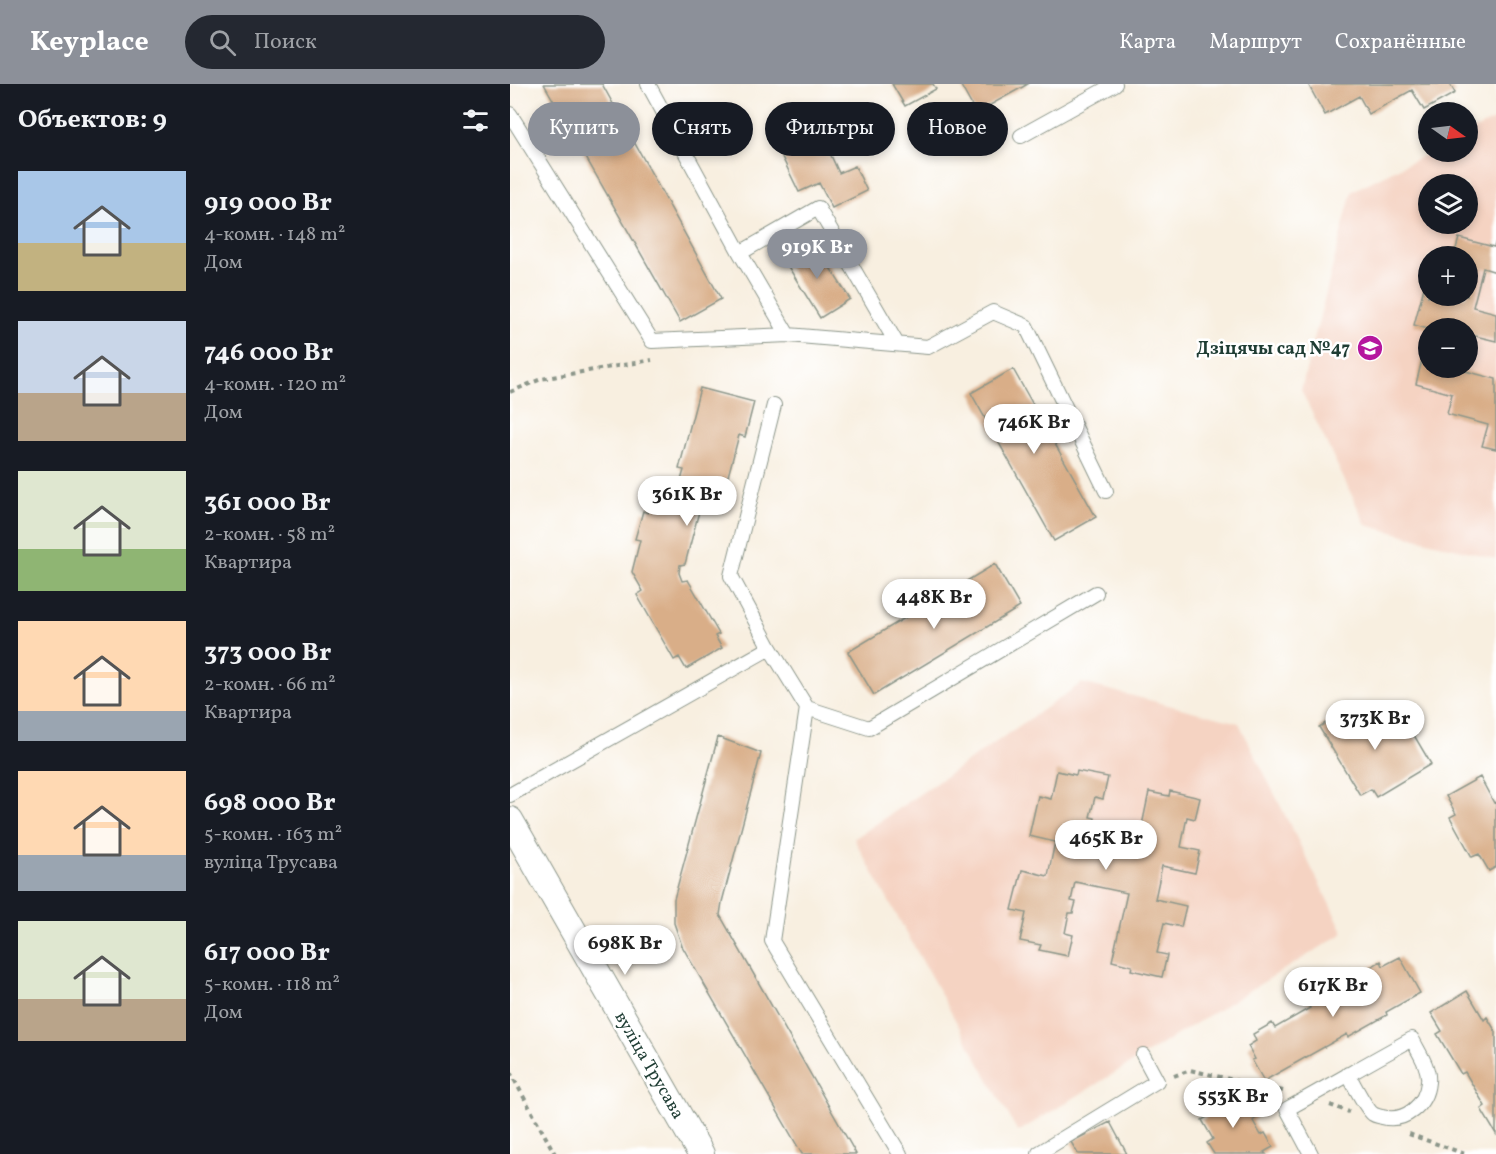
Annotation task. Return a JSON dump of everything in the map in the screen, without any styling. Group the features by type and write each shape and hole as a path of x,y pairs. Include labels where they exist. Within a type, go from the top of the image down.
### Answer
{"street":[{"name":"вуліца Трусава","path":"510,820 701,1154"}],"lane":[{"path":"648,84 740,253 788,335"},
{"path":"1021,136 1115,84"},
{"path":"510,114 652,341 788,335 928,347 993,312 1026,326 1106,491"},
{"path":"740,253 818,208 897,344"},
{"path":"774,405 732,576 770,648 807,708 772,941 900,1154"},
{"path":"807,708 869,728 1096,592"},
{"path":"510,795 770,648"},
{"path":"1311,1154 1287,1108 1348,1074 1412,1039 1424,1062 1429,1080 1425,1095 1417,1108 1404,1116 1390,1119 1373,1114 1348,1074"},
{"path":"1039,1154 1157,1081 1143,1055"}],"path":[{"path":"510,392 541,379 658,359"},
{"path":"510,1072 555,1154"}],"shaded area":[{"name":"Дзіцячы сад №47","path":"1496,119 1496,559 1366,525 1301,390 1352,191 1418,158 1418,162 1478,162 1478,128"},
{"path":"1082,683 1239,723 1344,933 1018,1132 854,839"}],"building":[{"path":"544,84 602,84 612,102 554,102"},
{"path":"892,84 933,84 936,89 912,102 907,102 905,106"},
{"path":"960,84 1028,84 996,102 970,102"},
{"path":"1308,84 1450,84 1455,93 1439,102 1419,102 1412,90 1369,114 1359,96 1325,115"},
{"path":"640,153 721,299 680,322 585,156 640,156"},
{"path":"831,156 839,173 855,166 867,191 832,208 819,183 799,192 782,157"},
{"path":"1459,238 1494,247 1496,241 1496,272 1483,268 1478,288 1478,246 1457,246"},
{"path":"813,241 850,299 820,318 784,260"},
{"path":"1419,306 1473,306 1496,313 1496,341 1478,337 1478,318 1418,318 1418,326 1414,325"},
{"path":"1013,369 1096,517 1054,541 971,393"},
{"path":"1478,374 1496,379 1496,449 1482,446 1488,425 1447,414 1452,394 1416,384 1418,376 1418,378 1478,378"},
{"path":"700,388 754,402 745,437 739,435 723,495 700,490 696,503 701,504 685,564 680,565 679,573 682,581 688,580 719,634 715,636 722,648 686,669 679,657 674,660 637,595 643,591 632,572 640,540 635,539 643,511 648,513 654,491 661,493 664,480 680,484 684,470 679,469"},
{"path":"995,564 1020,607 874,695 848,652"},
{"path":"1385,708 1398,731 1408,725 1431,764 1376,797 1371,789 1360,795 1319,727 1349,709 1358,725"},
{"path":"718,737 761,753 720,915 856,1154 802,1154 682,946 674,923 674,899"},
{"path":"1057,771 1076,775 1077,771 1108,777 1103,799 1095,797 1090,817 1095,818 1093,830 1087,828 1083,848 1135,859 1149,792 1169,796 1170,791 1200,798 1195,819 1187,817 1181,847 1200,851 1195,873 1162,866 1155,899 1186,906 1181,927 1164,923 1157,953 1167,955 1162,977 1131,970 1132,966 1112,961 1127,893 1075,882 1071,901 1076,902 1073,913 1069,913 1065,933 1073,935 1068,956 1039,950 1041,945 1020,941 1026,913 1012,910 1022,870 1048,876 1055,842 1029,836 1038,796 1051,799"},
{"path":"1480,777 1494,803 1496,802 1496,867 1489,871 1479,854 1472,857 1450,817 1456,814 1446,796"},
{"path":"1400,957 1420,993 1348,1037 1347,1034 1264,1081 1252,1060 1255,1059 1248,1046 1256,1041 1253,1034 1272,1023 1275,1028 1310,1008 1307,1003 1326,992 1328,996 1362,977 1360,973 1381,961 1383,966"},
{"path":"1467,991 1484,1020 1487,1017 1496,1032 1496,1134 1481,1109 1485,1106 1465,1072 1461,1074 1437,1034 1442,1031 1431,1013"},
{"path":"1230,1092 1242,1113 1250,1108 1256,1118 1253,1121 1261,1135 1265,1133 1273,1147 1264,1152 1266,1154 1214,1154 1207,1143 1213,1139 1202,1120 1207,1117 1202,1109"},
{"path":"1110,1122 1127,1154 1078,1154 1071,1142"}],"place":[{"name":"Дзіцячы сад №47","path":"1370,348"}]}
